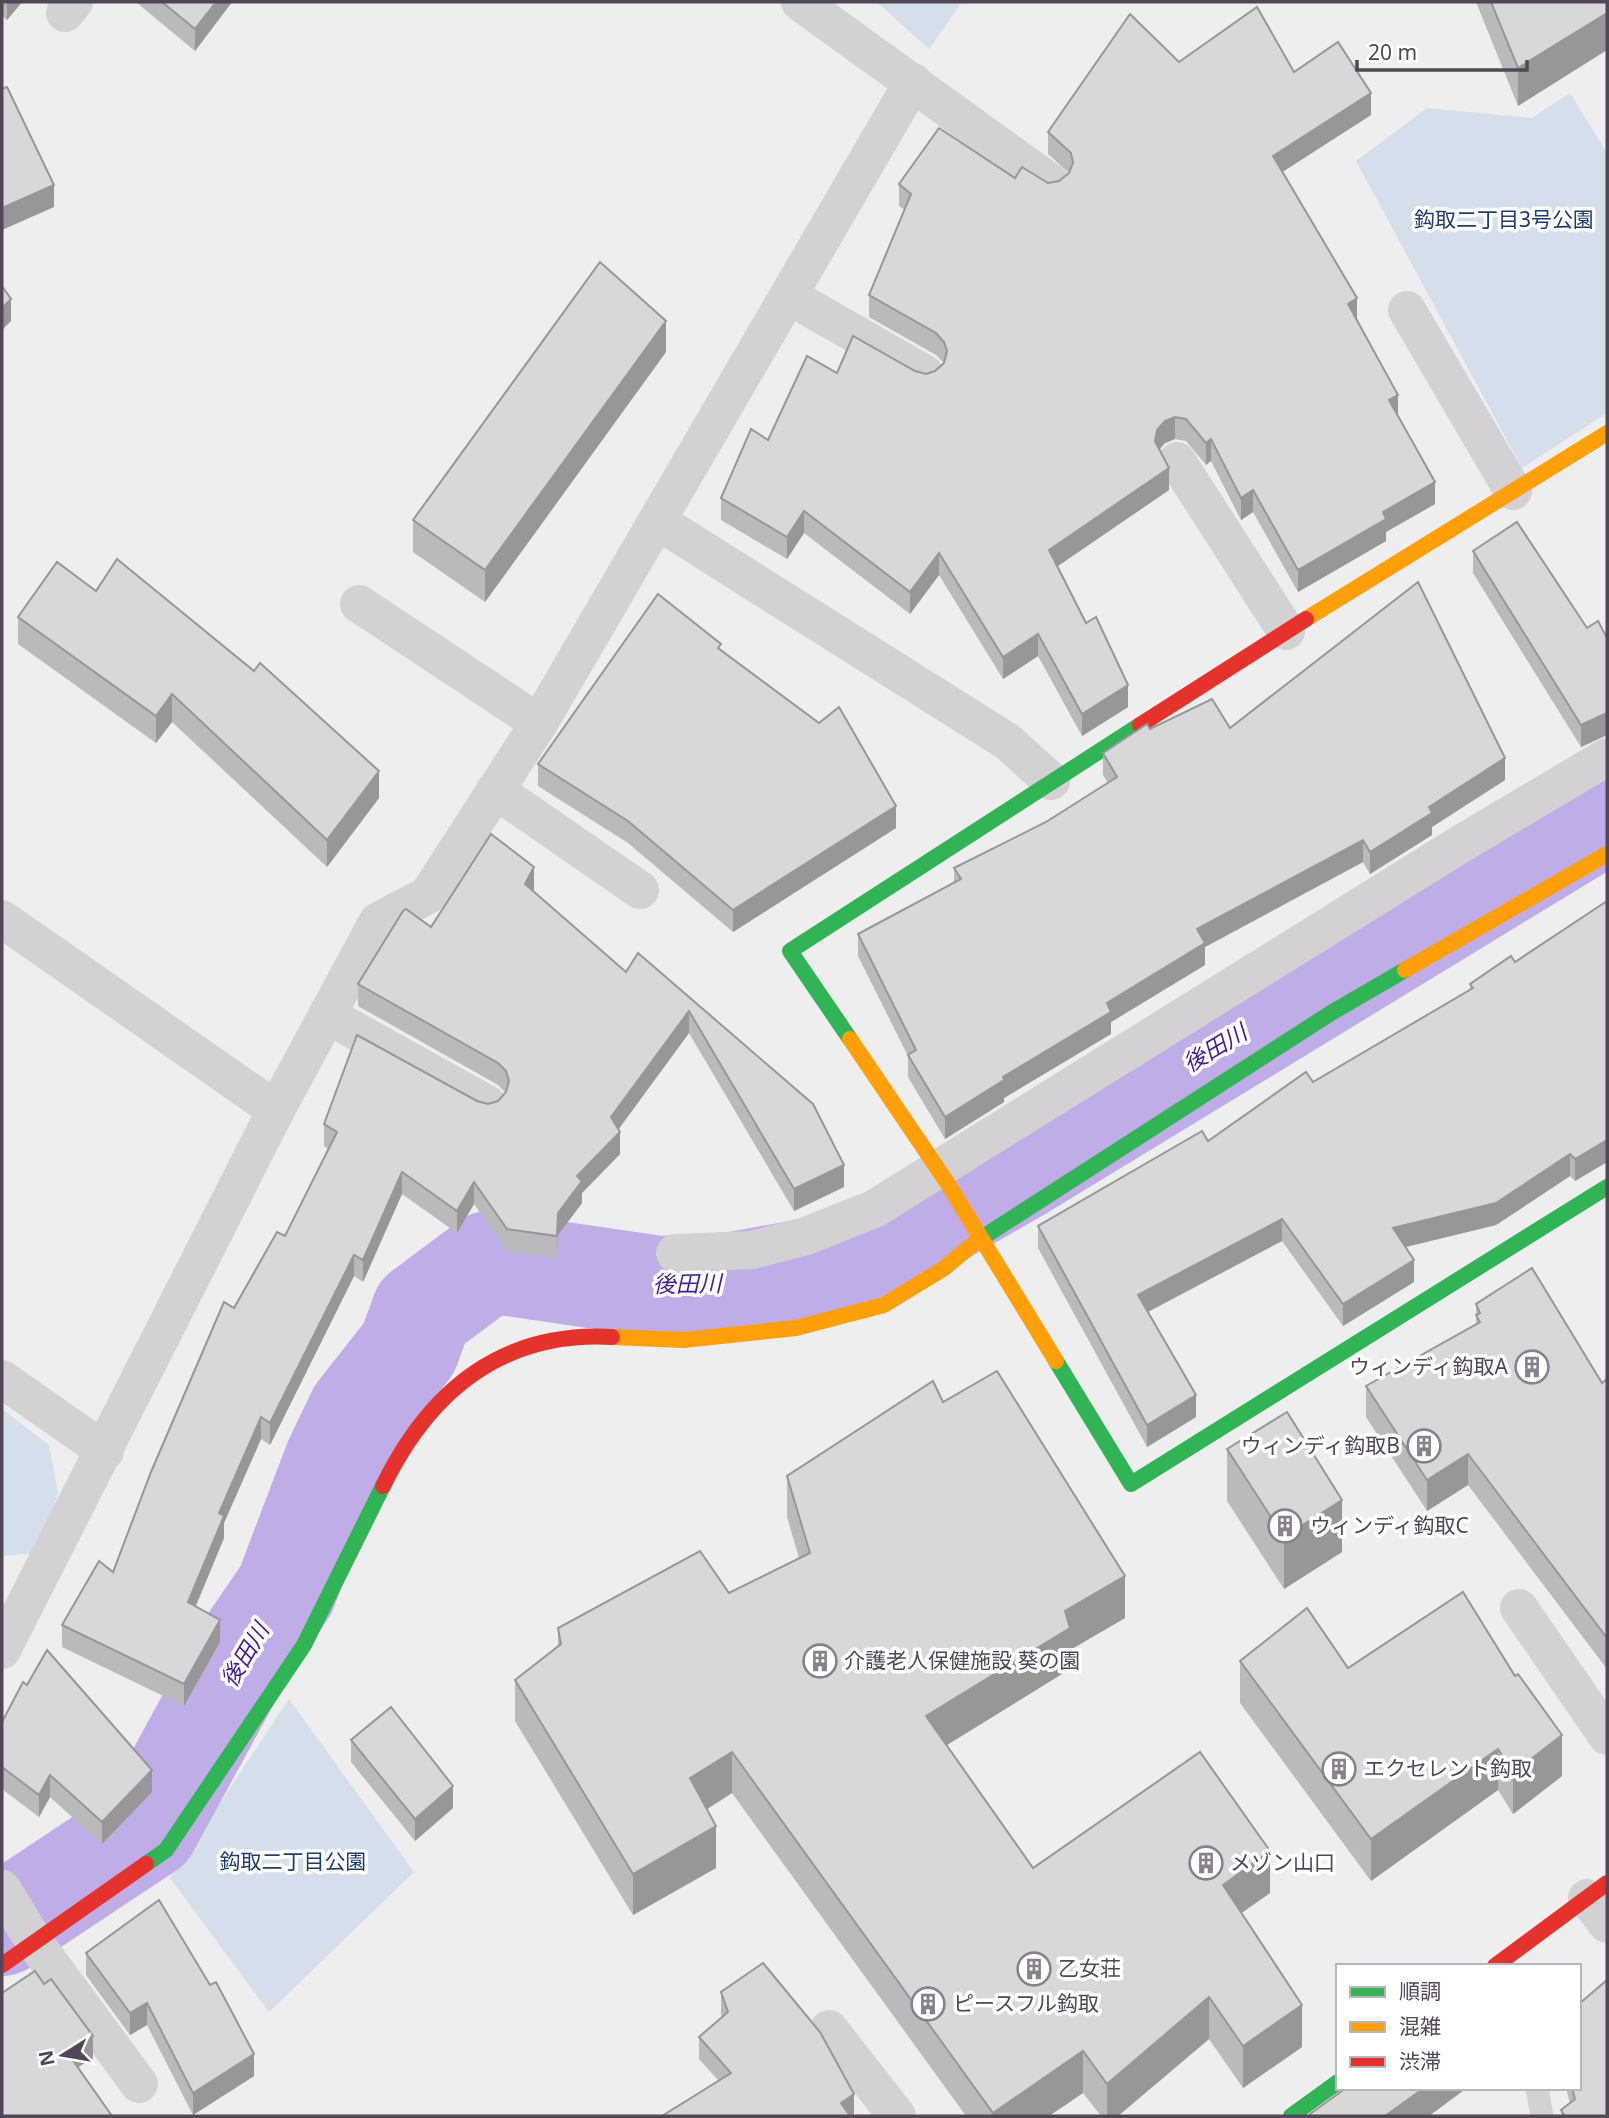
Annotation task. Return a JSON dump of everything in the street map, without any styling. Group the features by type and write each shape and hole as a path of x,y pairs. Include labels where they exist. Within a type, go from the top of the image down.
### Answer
{"street":[{"path":"800,2 1051,183"},
{"path":"2,1650 276,1110 378,921 428,895 539,723 659,522 913,82"},
{"path":"789,296 925,374"},
{"path":"1407,310 1513,491"},
{"path":"1607,433 1286,631 790,951 942,1176 1131,1484 1607,1187"},
{"path":"1177,461 1286,631"},
{"path":"659,522 1008,742 1051,781"},
{"path":"359,604 539,723"},
{"path":"675,1253 752,1250 806,1236 874,1209 942,1176 1607,757"},
{"path":"495,790 640,890"},
{"path":"12,1907 166,1850 304,1645 401,1448 445,1393 518,1348 578,1335 684,1340 796,1328 884,1305 943,1269 981,1238 1331,1013 1607,854"},
{"path":"2,919 276,1110"},
{"path":"327,1015 487,1104"},
{"path":"2,1379 105,1451"},
{"path":"1519,1608 1607,1736"},
{"path":"1508,1961 1601,1901"},
{"path":"2,1965 12,1907"},
{"path":"12,1907 139,2084"},
{"path":"829,2029 897,2116"},
{"path":"1291,2116 1336,2083"}],"lane":[{"path":"1537,2090 1542,2116"}],"green space":[{"path":"877,2 962,2 929,49"},
{"name":"鈎取二丁目3号公園","path":"1570,93 1607,153 1607,413 1522,468 1356,161 1427,108 1532,118"},
{"path":"2,1409 49,1445 58,1493 38,1553 2,1556"},
{"name":"鈎取二丁目公園","path":"289,1699 414,1872 269,2012 170,1878"}],"building":[{"path":"162,2 216,2 195,29"},
{"path":"1491,2 1607,2 1607,13 1518,68"},
{"path":"1257,7 1294,72 1338,42 1371,93 1273,156 1357,298 1348,304 1398,395 1389,400 1435,482 1383,512 1386,519 1298,570 1253,490 1241,498 1211,439 1206,443 1186,419 1175,417 1165,421 1157,430 1155,441 1169,468 1049,550 1086,623 1096,617 1128,685 1082,714 1038,634 1003,657 939,553 910,592 804,511 787,537 721,498 751,429 768,440 807,356 837,373 853,336 915,371 926,374 935,371 944,363 947,351 944,342 936,333 869,295 911,194 899,184 939,128 1015,178 1022,167 1048,183 1059,181 1069,173 1073,163 1071,153 1048,132 1130,14 1179,62"},
{"path":"7,87 54,185 2,208 2,89"},
{"path":"600,262 666,321 485,570 413,520"},
{"path":"2,286 11,299 2,308"},
{"path":"1517,522 1587,628 1598,621 1607,638 1607,713 1581,725 1473,551"},
{"path":"117,559 254,671 260,663 379,771 327,840 172,694 156,716 18,617 57,562 96,591"},
{"path":"1418,582 1505,758 1429,807 1432,813 1370,852 1363,840 1197,929 1205,943 1107,1003 1111,1012 1003,1077 1004,1080 945,1117 908,1055 916,1050 858,934 961,879 954,868 1046,822 1117,777 1103,753 1147,724 1150,729 1212,699 1230,728"},
{"path":"658,594 721,644 718,648 819,723 839,707 896,806 733,910 628,821 538,764"},
{"path":"491,834 534,867 525,884 626,972 638,953 813,1104 844,1165 794,1189 689,1011 611,1117 620,1132 577,1176 582,1181 558,1213 557,1236 507,1229 474,1182 457,1211 402,1172 363,1260 354,1255 270,1423 261,1417 219,1513 224,1516 188,1602 220,1620 184,1684 62,1625 99,1561 113,1572 151,1472 224,1302 234,1308 277,1232 285,1236 337,1132 324,1124 357,1035 477,1101 488,1104 498,1101 506,1092 509,1081 506,1071 498,1063 358,984 403,911 406,909 431,927"},
{"path":"1607,901 1607,1140 1575,1159 1570,1154 1496,1203 1393,1228 1414,1260 1343,1304 1282,1219 1138,1295 1196,1395 1147,1425 1038,1226 1202,1131 1208,1141 1306,1072 1313,1082 1473,988 1470,984 1511,956 1515,962"},
{"path":"1532,1268 1602,1383 1607,1379 1607,1638 1468,1454 1427,1480 1366,1386 1480,1322 1476,1315 1480,1313 1476,1304"},
{"path":"997,1371 1125,1576 1065,1611 1070,1628 926,1716 1033,1868 1200,1752 1270,1851 1223,1885 1302,2005 1243,2046 1209,1997 1107,2084 1083,2051 993,2113 732,1752 690,1778 716,1826 633,1874 515,1680 561,1644 558,1628 700,1551 729,1593 810,1553 787,1476 933,1381 943,1402"},
{"path":"1287,1412 1342,1500 1284,1537 1227,1449"},
{"path":"1463,1592 1515,1676 1518,1674 1562,1735 1513,1773 1498,1749 1371,1839 1240,1661 1307,1608 1348,1668"},
{"path":"47,1650 152,1770 102,1822 50,1775 39,1795 2,1767 2,1722 23,1682 27,1685"},
{"path":"391,1707 453,1786 415,1819 351,1740"},
{"path":"159,1900 210,1985 216,1982 254,2054 193,2093 147,2003 130,2013 86,1953"},
{"path":"763,1963 820,2032 854,2094 841,2103 850,2116 662,2116 731,2073 699,2037 728,2012 721,1992"},
{"path":"35,1971 44,1984 51,1979 93,2036 67,2052 112,2116 2,2116 2,1993"},
{"path":"1607,1980 1607,2116 1565,2116 1561,2110 1575,2099 1573,2090 1581,2090 1581,2002"},
{"path":"1343,2090 1421,2090 1385,2116 1310,2114"}],"waterway":[{"name":"後田川","path":"2,1925 148,1828 247,1647 286,1590 335,1461 358,1413 409,1348 422,1312 489,1262 659,1287 734,1283 815,1268 909,1233 1018,1171 1607,812"}],"traffic: fast":[{"path":"850,1039 790,951 1140,725"},
{"path":"977,1241 1331,1013 1405,970"},
{"path":"1056,1361 1131,1484 1607,1187"},
{"path":"146,1864 166,1850 304,1645 383,1486"},
{"path":"1291,2116 1336,2083"}],"traffic: slow":[{"path":"1306,619 1607,433"},
{"path":"1405,970 1607,854"},
{"path":"850,1039 948,1184 1056,1361"},
{"path":"612,1337 684,1340 796,1328 884,1305 943,1269 977,1241"}],"traffic: jam":[{"path":"1140,725 1306,619"},
{"path":"383,1486 423,1421 447,1395 474,1373 504,1356 536,1344 573,1338 612,1337"},
{"path":"2,1965 146,1864"},
{"path":"1498,1964 1607,1883"}],"place":[{"name":"ウィンディ鈎取A","path":"1532,1367"},
{"name":"ウィンディ鈎取B","path":"1424,1446"},
{"name":"ウィンディ鈎取C","path":"1285,1526"},
{"name":"介護老人保健施設 葵の園","path":"820,1661"},
{"name":"エクセレント鈎取","path":"1339,1769"},
{"name":"メゾン山口","path":"1206,1863"},
{"name":"乙女荘","path":"1034,1969"},
{"name":"ピースフル鈎取","path":"928,2004"}]}
